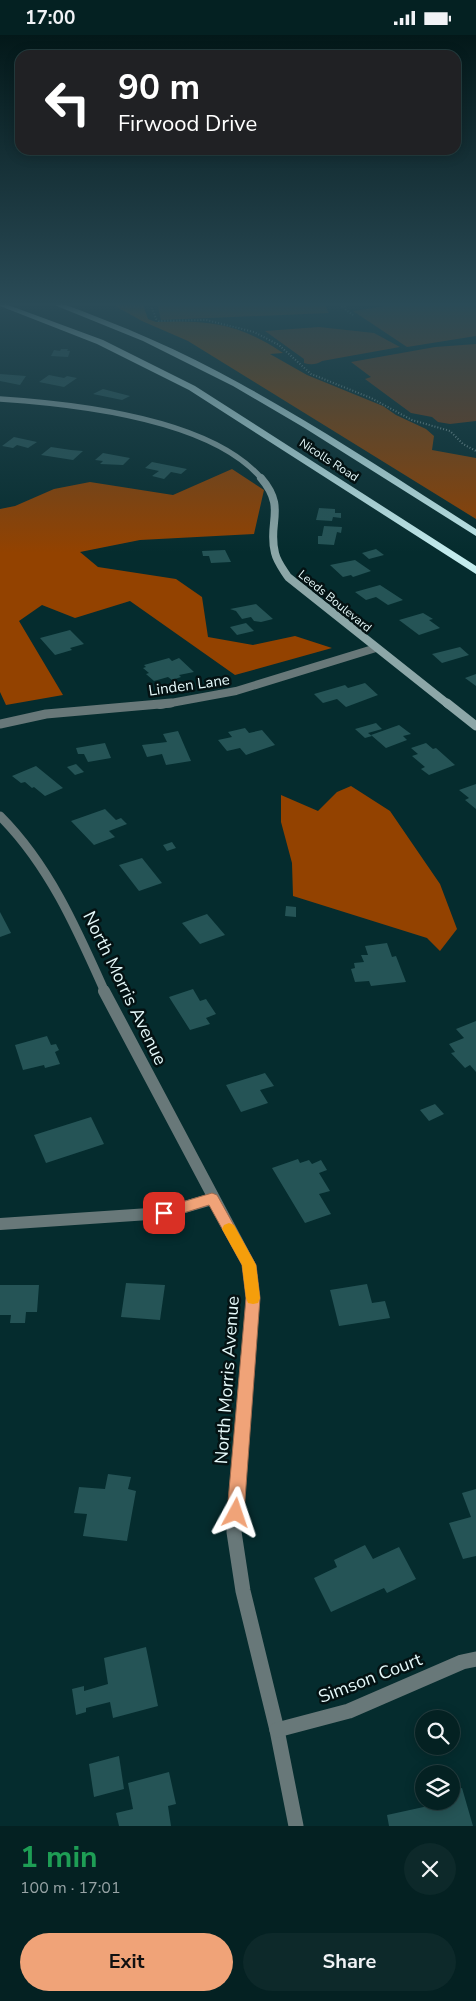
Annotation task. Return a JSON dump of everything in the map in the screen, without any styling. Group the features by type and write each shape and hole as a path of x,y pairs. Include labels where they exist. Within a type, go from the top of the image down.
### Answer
{"highway":[{"name":"Nicolls Road","path":"187,386 244,420 476,571"},
{"name":"Nicolls Road","path":"238,386 271,404 476,533"}],"street":[{"name":"Leeds Boulevard","path":"0,399 58,404 132,418 208,441 241,457 261,475 274,497 273,551 281,569 296,586 476,726"},
{"name":"Linden Lane","path":"0,725 49,714 187,702 233,694 376,648"},
{"name":"North Morris Avenue","path":"0,816 18,834 45,872 77,929 112,1009 249,1265 253,1298 234,1532 242,1591 277,1730 296,1826"},
{"path":"0,1224 164,1213 212,1199"},
{"name":"Simson Court","path":"277,1730 350,1711 462,1663 476,1659"}],"path":[{"path":"340,386 371,398 412,420 450,431 463,444 476,451"}],"shaded area":[{"path":"260,386 333,386 383,406 396,415 426,429 434,436 432,450 476,458 476,519"},
{"path":"374,386 476,386 476,421 450,424 438,422 432,417 411,413"},
{"path":"232,469 264,490 254,534 140,540 80,552 98,567 176,579 202,597 208,637 253,645 295,636 332,648 235,675 130,601 75,618 42,605 19,621 63,695 6,705 0,692 0,509 15,506 54,489 90,482 173,495"},
{"path":"351,786 390,811 440,884 457,929 440,951 427,938 293,896 292,863 281,822 281,795 318,811 337,792"}],"building":[{"path":"103,389 130,396 122,400 93,394"},
{"path":"14,437 37,442 28,448 17,445 13,448 2,446"},
{"path":"51,447 83,451 73,460 41,455"},
{"path":"103,453 130,458 123,465 100,464 103,461 95,460"},
{"path":"152,462 187,469 181,474 171,472 164,479 152,476 159,471 145,468"},
{"path":"319,508 335,509 335,513 341,513 341,518 333,517 332,521 316,520"},
{"path":"324,526 342,527 341,533 337,532 334,545 318,544 318,536 322,536"},
{"path":"376,549 384,555 369,559 362,553"},
{"path":"225,550 231,562 211,563 209,556 203,556 202,551"},
{"path":"355,560 371,571 353,577 351,575 343,577 330,565"},
{"path":"380,585 403,600 388,605 376,597 366,600 355,592"},
{"path":"256,604 273,619 261,622 254,621 251,617 242,619 236,611 230,609"},
{"path":"423,613 433,619 429,620 440,628 419,635 399,620"},
{"path":"246,623 254,631 237,635 230,627"},
{"path":"70,630 84,644 55,655 40,638"},
{"path":"460,647 469,655 442,663 432,654"},
{"path":"169,658 172,661 179,658 194,672 179,675 181,677 172,680 168,677 154,681 146,674 149,673 143,668 146,667 144,665"},
{"path":"476,674 476,686 465,678"},
{"path":"365,683 378,695 346,707 337,699 323,703 314,694 345,685 348,688"},
{"path":"376,723 382,729 368,733 372,736 365,738 355,729"},
{"path":"399,725 411,734 403,736 407,740 386,748 371,735"},
{"path":"245,728 249,733 262,730 275,745 246,755 240,748 227,751 218,740 232,737 228,732"},
{"path":"178,731 191,761 166,765 162,754 147,757 142,745 167,742 163,734"},
{"path":"105,743 111,758 88,762 84,754 78,754 76,748"},
{"path":"426,743 433,749 436,748 455,765 429,775 421,769 425,767 412,756 418,754 411,748"},
{"path":"76,764 84,772 75,775 67,767"},
{"path":"36,766 63,788 45,796 34,787 32,788 25,782 21,783 12,776"},
{"path":"476,784 476,809 465,800 469,798 459,790"},
{"path":"105,809 116,820 121,818 127,824 109,831 115,837 94,845 71,821"},
{"path":"172,842 176,848 167,851 163,845"},
{"path":"142,858 162,883 139,891 119,865"},
{"path":"286,906 296,907 296,917 285,916"},
{"path":"0,912 11,933 0,937"},
{"path":"207,914 225,935 200,944 182,923"},
{"path":"387,943 392,957 396,956 406,982 371,986 369,981 355,982 351,969 355,968 354,963 364,962 361,955 368,955 365,946"},
{"path":"193,989 200,1001 206,999 216,1014 206,1018 210,1024 190,1030 169,997"},
{"path":"476,1021 476,1072 470,1065 465,1068 451,1053 455,1052 449,1044 464,1038 456,1029"},
{"path":"47,1036 51,1045 56,1044 59,1050 55,1052 60,1064 45,1068 44,1065 23,1070 15,1045"},
{"path":"265,1073 274,1086 260,1090 268,1103 241,1112 226,1085"},
{"path":"435,1104 444,1114 429,1121 420,1110"},
{"path":"91,1117 104,1144 46,1163 34,1135"},
{"path":"298,1159 300,1163 309,1160 312,1164 321,1160 327,1170 319,1173 330,1191 319,1194 331,1214 305,1223 272,1168"},
{"path":"126,1283 165,1285 160,1320 121,1317"},
{"path":"367,1284 372,1303 385,1301 390,1318 339,1326 330,1290"},
{"path":"0,1285 39,1285 37,1312 26,1312 25,1323 10,1323 11,1315 0,1315"},
{"path":"108,1474 131,1477 128,1489 136,1491 127,1541 83,1536 87,1514 74,1513 79,1487 105,1489"},
{"path":"476,1489 476,1556 463,1559 449,1523 471,1517 462,1493"},
{"path":"365,1545 373,1559 399,1547 416,1579 387,1593 384,1588 331,1612 314,1578 337,1567 334,1560"},
{"path":"146,1647 158,1706 113,1718 110,1702 86,1708 86,1712 76,1715 72,1689 84,1686 84,1691 108,1684 104,1658"},
{"path":"119,1756 124,1789 94,1797 89,1764"},
{"path":"169,1772 176,1804 168,1806 171,1826 119,1826 116,1813 133,1809 128,1783"},
{"path":"460,1788 462,1788 473,1826 389,1826 387,1815 415,1809 460,1810"}],"slow traffic":[{"path":"229,1229 249,1265 253,1298"}],"route":[{"path":"164,1213 212,1199 249,1265 253,1298 236,1513"}]}
